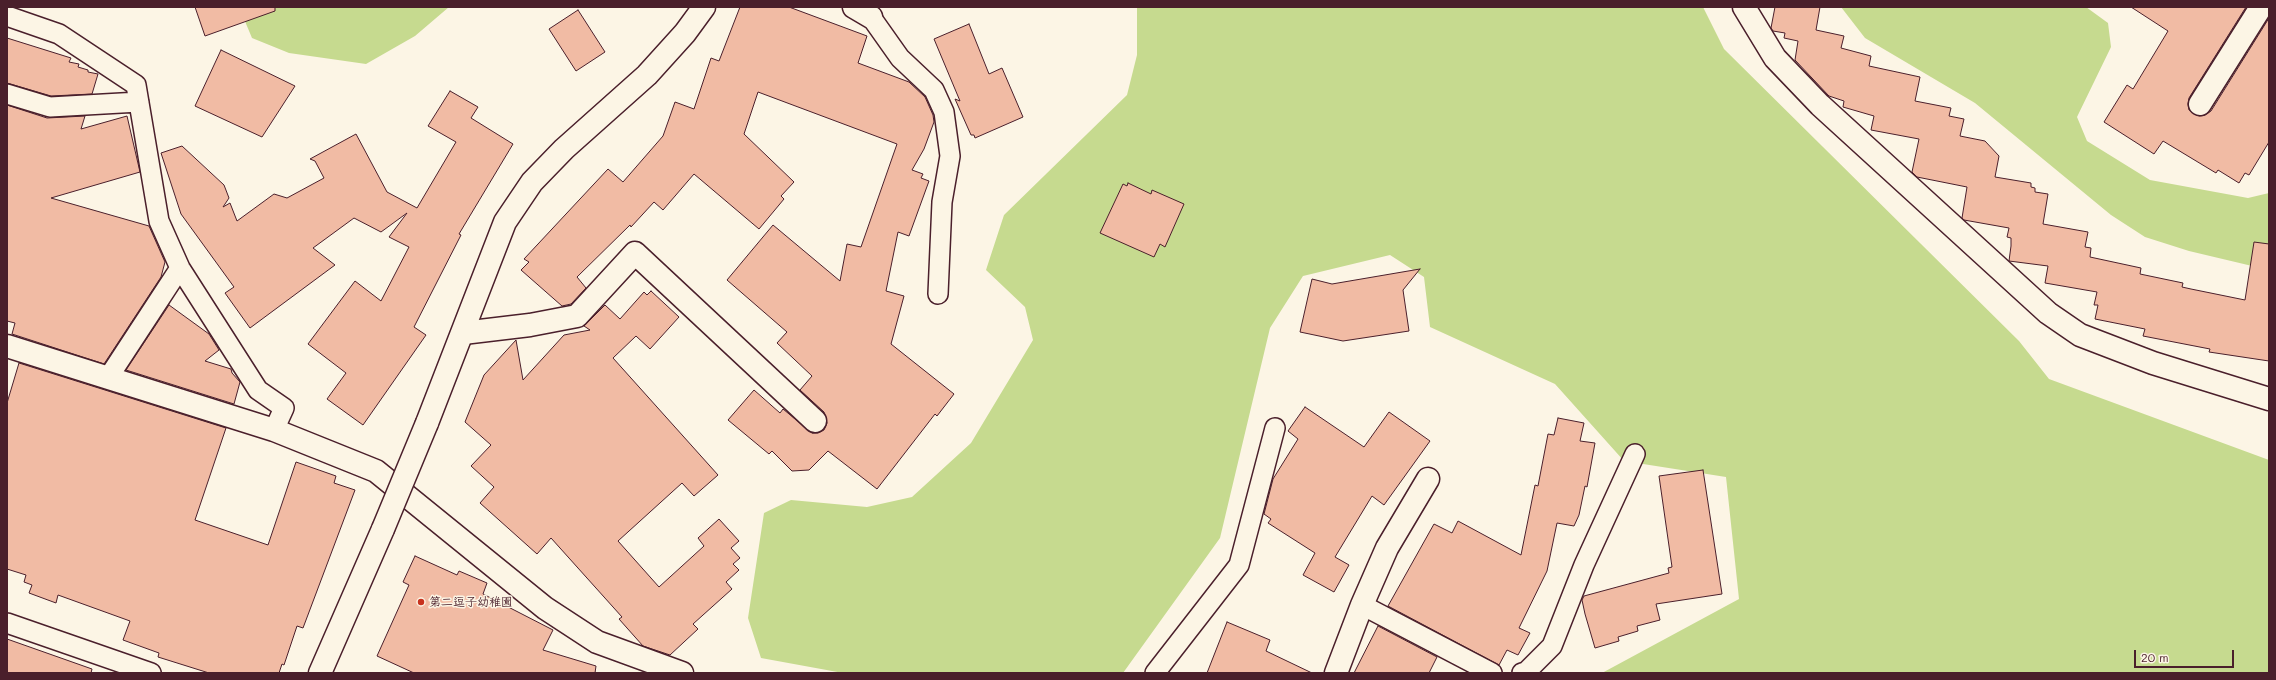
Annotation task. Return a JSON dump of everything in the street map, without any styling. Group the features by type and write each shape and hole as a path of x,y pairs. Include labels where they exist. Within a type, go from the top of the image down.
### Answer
{"street":[{"path":"320,673 383,529 427,423 505,222 532,182 564,150 647,75 685,33 704,7"},
{"path":"1744,7 1775,58 1820,105 2048,314 2080,335 2153,363 2269,399"},
{"path":"2200,104 2261,7"},
{"path":"463,333 530,325 577,316 635,253 815,421"},
{"path":"7,346 274,430 376,471 545,608 597,642 682,673"},
{"path":"1336,673 1362,605 1387,548 1428,479"}],"lane":[{"path":"862,12 900,58 934,90 944,112 950,156 942,202 938,294"},
{"path":"7,16 65,38 136,86 159,221 180,268 258,390 284,408 274,430"},
{"path":"7,94 50,106 139,102"},
{"path":"108,378 180,268"},
{"path":"1155,673 1239,565 1274,428"},
{"path":"1522,673 1526,672 1552,646 1584,565 1635,454"},
{"path":"1362,605 1492,673"},
{"path":"7,623 152,673"}],"green space":[{"path":"239,7 449,7 415,36 366,64 289,53 252,38"},
{"path":"1137,7 1703,7 1724,49 2019,341 2049,379 2269,460 2269,673 1602,673 1739,599 1726,477 1624,461 1555,384 1430,327 1424,277 1390,255 1303,276 1270,328 1220,538 1123,673 843,673 761,658 748,618 764,513 791,500 867,507 912,497 971,443 1033,340 1025,307 986,270 1004,215 1127,95 1137,55"},
{"path":"1841,7 2086,7 2108,23 2111,47 2077,117 2087,141 2150,180 2248,198 2269,193 2269,270 2189,251 2145,237 2111,215 1975,103 1865,38"}],"building":[{"path":"195,7 275,7 275,11 205,36"},
{"path":"740,7 789,7 867,36 858,63 909,82 925,97 933,115 934,122 924,149 912,170 923,174 921,178 929,181 909,236 898,232 886,291 904,296 891,344 954,394 937,416 935,414 877,489 828,451 809,470 792,471 772,451 769,454 728,420 754,390 780,413 783,409 812,433 818,433 824,430 827,423 824,412 800,390 812,376 777,343 787,332 727,280 773,225 840,281 847,244 861,247 897,144 758,92 744,134 794,182 781,196 784,199 759,229 694,174 663,210 654,202 631,227 630,225 577,277 586,288 571,304 562,306 521,270 529,262 524,259 608,169 623,182 663,136 675,102 694,109 711,58 719,61"},
{"path":"1775,7 1820,7 1816,30 1844,36 1841,48 1871,56 1869,66 1920,77 1915,101 1951,108 1949,116 1964,119 1960,136 1985,141 1999,156 1995,177 2031,183 2031,187 2035,188 2035,192 2048,194 2043,224 2088,232 2085,247 2091,248 2090,257 2141,268 2140,274 2183,283 2182,287 2245,300 2254,242 2269,244 2269,361 2209,352 2210,349 2143,336 2145,329 2095,319 2098,305 2094,305 2097,292 2045,283 2048,266 2009,261 2011,238 2007,237 2009,228 1964,220 1962,218 1967,187 1917,177 1912,172 1919,139 1871,130 1874,116 1843,107 1844,101 1829,96 1795,60 1798,41 1784,38 1785,33 1773,31 1771,28"},
{"path":"2131,7 2246,7 2189,98 2189,110 2199,116 2205,115 2211,111 2269,18 2269,142 2249,175 2245,173 2239,183 2218,170 2216,173 2163,141 2154,154 2104,122 2127,85 2133,89 2168,31"},
{"path":"578,10 605,52 576,71 549,29"},
{"path":"969,24 989,74 1002,68 1023,117 975,138 974,135 971,135 955,99 960,101 934,39"},
{"path":"7,38 71,58 69,62 79,64 78,67 88,70 88,72 98,74 92,94 51,96 7,83"},
{"path":"221,50 295,86 262,137 195,106"},
{"path":"450,91 478,107 471,118 513,144 459,234 461,235 414,327 426,335 363,425 327,399 346,373 308,344 355,281 381,301 409,247 389,237 407,213 381,232 354,218 313,248 335,265 250,328 225,293 234,287 181,214 161,153 182,146 224,185 229,198 223,207 230,203 237,221 274,194 287,198 324,178 315,161 310,159 356,134 387,192 417,208 456,142 428,126"},
{"path":"7,105 47,118 85,116 81,129 127,116 140,172 51,198 149,226 165,262 161,277 104,364 12,334 15,323 7,321"},
{"path":"1128,183 1151,194 1152,190 1184,204 1165,247 1160,244 1154,257 1100,233 1123,184 1127,186"},
{"path":"1420,269 1403,290 1409,331 1343,341 1300,332 1312,279 1332,284"},
{"path":"651,291 679,317 650,349 636,336 613,358 718,475 694,496 682,483 618,541 659,587 704,546 698,538 719,519 739,541 731,548 740,558 733,564 739,570 726,582 732,589 693,624 698,629 670,655 643,646 619,619 622,617 551,538 537,554 480,503 494,487 471,466 491,445 465,422 484,375 516,340 523,380 564,335 590,330 584,326 605,305 620,319 644,292 647,295"},
{"path":"169,305 209,334 219,350 205,361 231,369 232,373 240,382 234,404 126,370"},
{"path":"19,363 226,428 195,520 268,545 296,462 336,476 334,483 355,490 303,628 297,626 284,665 282,664 279,673 209,673 158,657 159,653 123,640 130,621 58,595 56,603 29,593 32,585 24,582 26,575 7,569 7,403"},
{"path":"1305,407 1364,447 1389,412 1430,441 1384,505 1372,496 1335,557 1349,565 1334,592 1303,575 1315,553 1268,523 1271,519 1264,514 1273,479 1298,439 1288,431"},
{"path":"1558,418 1584,423 1580,441 1595,443 1587,487 1585,486 1579,515 1574,526 1557,523 1547,571 1519,628 1530,633 1518,655 1507,650 1499,665 1388,606 1434,524 1452,533 1458,521 1521,555 1535,485 1538,486 1548,434 1554,435"},
{"path":"1703,470 1722,594 1656,604 1660,620 1637,626 1638,631 1618,637 1619,641 1595,648 1582,600 1584,596 1669,573 1668,568 1672,567 1659,476"},
{"path":"415,556 457,575 459,571 487,583 483,594 553,630 543,650 596,666 595,673 414,673 377,656 409,585 403,582"},
{"path":"1227,622 1270,640 1266,651 1312,673 1207,673"},
{"path":"1378,626 1437,657 1429,673 1354,673"},
{"path":"7,639 92,669 91,673 7,673"}],"place":[{"name":"第二逗子幼稚園","path":"421,602"}]}
